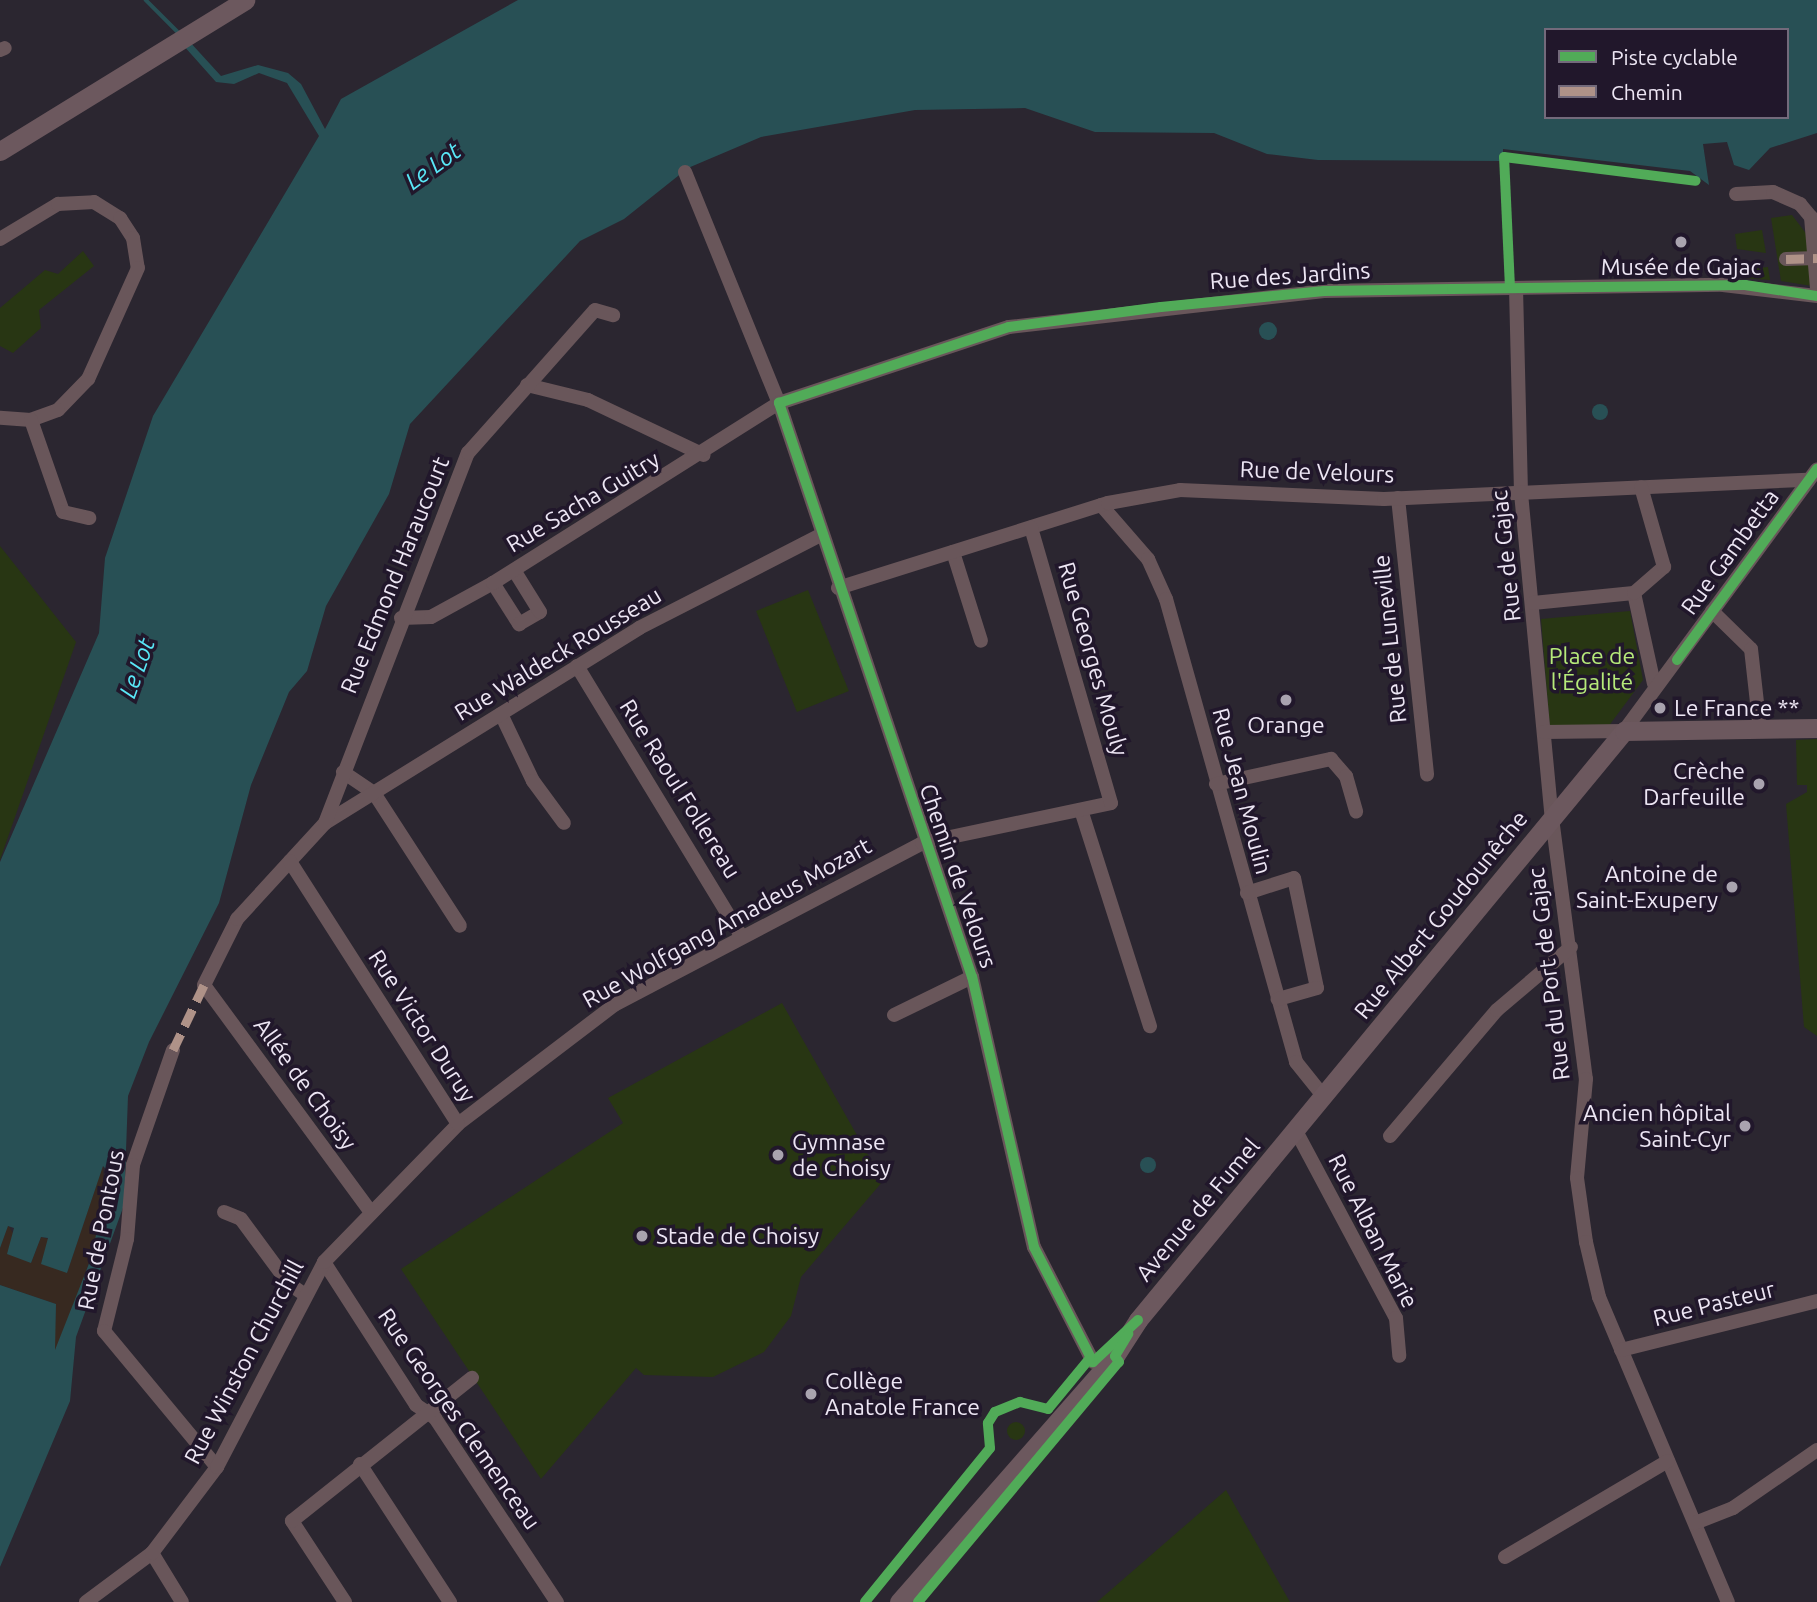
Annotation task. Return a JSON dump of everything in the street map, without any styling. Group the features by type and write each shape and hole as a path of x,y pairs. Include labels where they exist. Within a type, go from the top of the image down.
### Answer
{"main road":[{"path":"0,150 245,0"},
{"path":"1624,731 1817,728"},
{"name":"Rue Albert Goudounêche","path":"1296,1131 1624,731"},
{"name":"Avenue de Fumel","path":"899,1602 1296,1131"}],"street":[{"name":"Chemin de Velours","path":"685,172 779,403 922,843 972,977 1034,1247 1097,1366"},
{"path":"1736,194 1773,192 1800,204 1811,217 1817,288"},
{"path":"0,239 58,204 94,202 120,218 133,238 138,268 88,379 58,410 31,420 0,418"},
{"path":"1786,259 1811,258"},
{"name":"Rue des Jardins","path":"779,403 1009,327 1324,291 1745,285 1817,296"},
{"name":"Rue de Gajac","path":"1516,288 1521,493 1534,603 1552,818"},
{"name":"Rue Edmond Haraucourt","path":"290,860 325,823 401,618 468,453 595,310 613,315"},
{"path":"527,385 588,400 704,455"},
{"name":"Rue Sacha Guitry","path":"401,618 431,617 493,583 704,455 779,403"},
{"path":"31,420 63,512 89,518"},
{"name":"Rue de Velours","path":"838,588 1101,505 1180,490 1398,498 1640,487 1813,475"},
{"name":"Rue Gambetta","path":"1624,731 1654,684 1813,475"},
{"path":"1534,603 1637,591 1664,567 1640,487"},
{"name":"Rue de Luneville","path":"1398,498 1427,774"},
{"name":"Rue Jean Moulin","path":"1101,505 1148,559 1166,599 1296,1062 1324,1097"},
{"name":"Rue Georges Mouly","path":"1031,527 1111,803"},
{"name":"Rue Waldeck Rousseau","path":"325,823 577,667 821,535"},
{"path":"953,552 981,641"},
{"path":"493,583 519,624 540,612 514,570"},
{"path":"1637,591 1654,684"},
{"path":"1712,611 1751,649 1760,729"},
{"name":"Rue Raoul Follereau","path":"577,667 742,937"},
{"path":"501,714 533,781 564,823"},
{"path":"1544,732 1624,731"},
{"path":"1216,784 1331,759 1346,776 1356,812"},
{"path":"343,772 374,793 460,926"},
{"name":"Rue Wolfgang Amadeus Mozart","path":"458,1124 614,1005 922,843 1111,803"},
{"path":"1081,810 1150,1026"},
{"name":"Rue du Port de Gajac","path":"1552,818 1567,914 1586,1079 1577,1178 1599,1297 1728,1602"},
{"name":"Allée de Choisy","path":"290,860 237,919 204,985 370,1211"},
{"name":"Rue Victor Duruy","path":"290,860 458,1124 370,1211 324,1262"},
{"path":"1247,893 1294,878 1317,988 1278,999"},
{"path":"1390,1136 1497,1010 1571,947"},
{"path":"894,1015 972,977"},
{"name":"Rue de Pontous","path":"173,1050 133,1165 127,1239 104,1331 217,1467"},
{"name":"Rue Alban Marie","path":"1296,1131 1396,1318 1399,1356"},
{"path":"224,1212 241,1219 289,1284 304,1294"},
{"name":"Rue Winston Churchill","path":"86,1602 152,1553 217,1467 304,1294 324,1262"},
{"name":"Rue Georges Clemenceau","path":"324,1262 423,1412 435,1418 557,1602"},
{"name":"Rue Pasteur","path":"1621,1350 1817,1301"},
{"path":"345,1602 292,1521 360,1464 415,1425 423,1412 472,1378"},
{"path":"1695,1523 1733,1508 1817,1450"},
{"path":"1505,1557 1668,1461"},
{"path":"360,1464 450,1602"},
{"path":"152,1553 183,1602"}],"shaded area":[{"path":"103,1165 105,1210 67,1333 54,1352 56,1304 0,1285 0,1248 8,1225 31,1263 41,1237 48,1239 67,1273"}],"green space":[{"path":"1792,215 1808,236 1812,286 1781,281 1771,218"},
{"path":"1762,230 1766,253 1737,249 1735,234"},
{"path":"83,251 94,266 39,310 41,328 13,353 0,346 0,308 45,270 58,274"},
{"path":"1768,267 1770,280 1742,278 1741,270"},
{"path":"0,546 76,642 0,860"},
{"path":"808,590 849,691 797,712 756,611"},
{"name":"Place de l'Égalité","path":"1630,611 1643,680 1608,727 1550,729 1541,619"},
{"path":"1817,739 1817,1036 1804,1027 1786,804 1807,792 1807,785 1797,785 1796,740"},
{"name":"Stade de Choisy","path":"782,1003 883,1181 801,1277 791,1316 764,1352 713,1377 644,1375 636,1368 541,1479 401,1269 623,1123 608,1098"},
{"path":"1016,1422 1022,1425 1025,1431 1022,1437 1016,1440 1010,1437 1007,1431 1010,1425"},
{"path":"1226,1490 1290,1602 1097,1602"}],"water":[{"name":"Le Lot","path":"518,0 1817,0 1817,133 1770,148 1749,170 1734,165 1727,142 1703,144 1709,185 1690,171 1503,149 1503,161 1318,160 1267,154 1214,133 1095,132 1025,108 915,110 761,137 688,168 624,219 580,241 410,424 389,494 326,606 307,671 289,692 251,785 219,903 149,1042 128,1096 124,1205 76,1337 70,1401 0,1567 0,1285 56,1304 55,1350 92,1256 108,1171 103,1166 67,1273 41,1264 48,1238 41,1237 31,1263 7,1254 14,1228 8,1226 0,1248 0,862 99,633 105,558 153,416 319,136 287,83 259,73 234,84 216,82 183,45 189,41 221,76 258,65 288,73 301,84 325,129 341,99"},
{"path":"1268,322 1274,325 1277,331 1274,337 1268,340 1262,337 1259,331 1262,325"},
{"path":"1600,404 1608,412 1600,420 1592,412"},
{"path":"1148,1157 1154,1159 1154,1171 1148,1173 1142,1171 1140,1165 1142,1159"}],"waterway":[{"path":"146,0 179,33"}],"marked path":[{"path":"1786,259 1817,258"},
{"path":"173,1050 204,985"}],"cycle path":[{"path":"1510,288 1504,157 1696,181"},
{"path":"1138,1320 1093,1362 1034,1247 972,977 779,403 1009,327 1161,307 1324,291 1745,285 1817,296"},
{"path":"1677,660 1817,469"},
{"path":"918,1602 1119,1362 1115,1356 1128,1334"},
{"path":"865,1602 990,1448 988,1423 995,1412 1020,1402 1048,1409 1090,1358"}],"place":[{"name":"Musée de Gajac","path":"1681,242"},
{"name":"Orange","path":"1286,700"},
{"name":"Le France **","path":"1660,708"},
{"name":"Crèche Darfeuille","path":"1759,784"},
{"name":"Antoine de Saint-Exupery","path":"1732,887"},
{"name":"Ancien hôpital Saint-Cyr","path":"1745,1126"},
{"name":"Gymnase de Choisy","path":"778,1155"},
{"name":"Stade de Choisy","path":"642,1236"},
{"name":"Collège Anatole France","path":"811,1394"}]}
